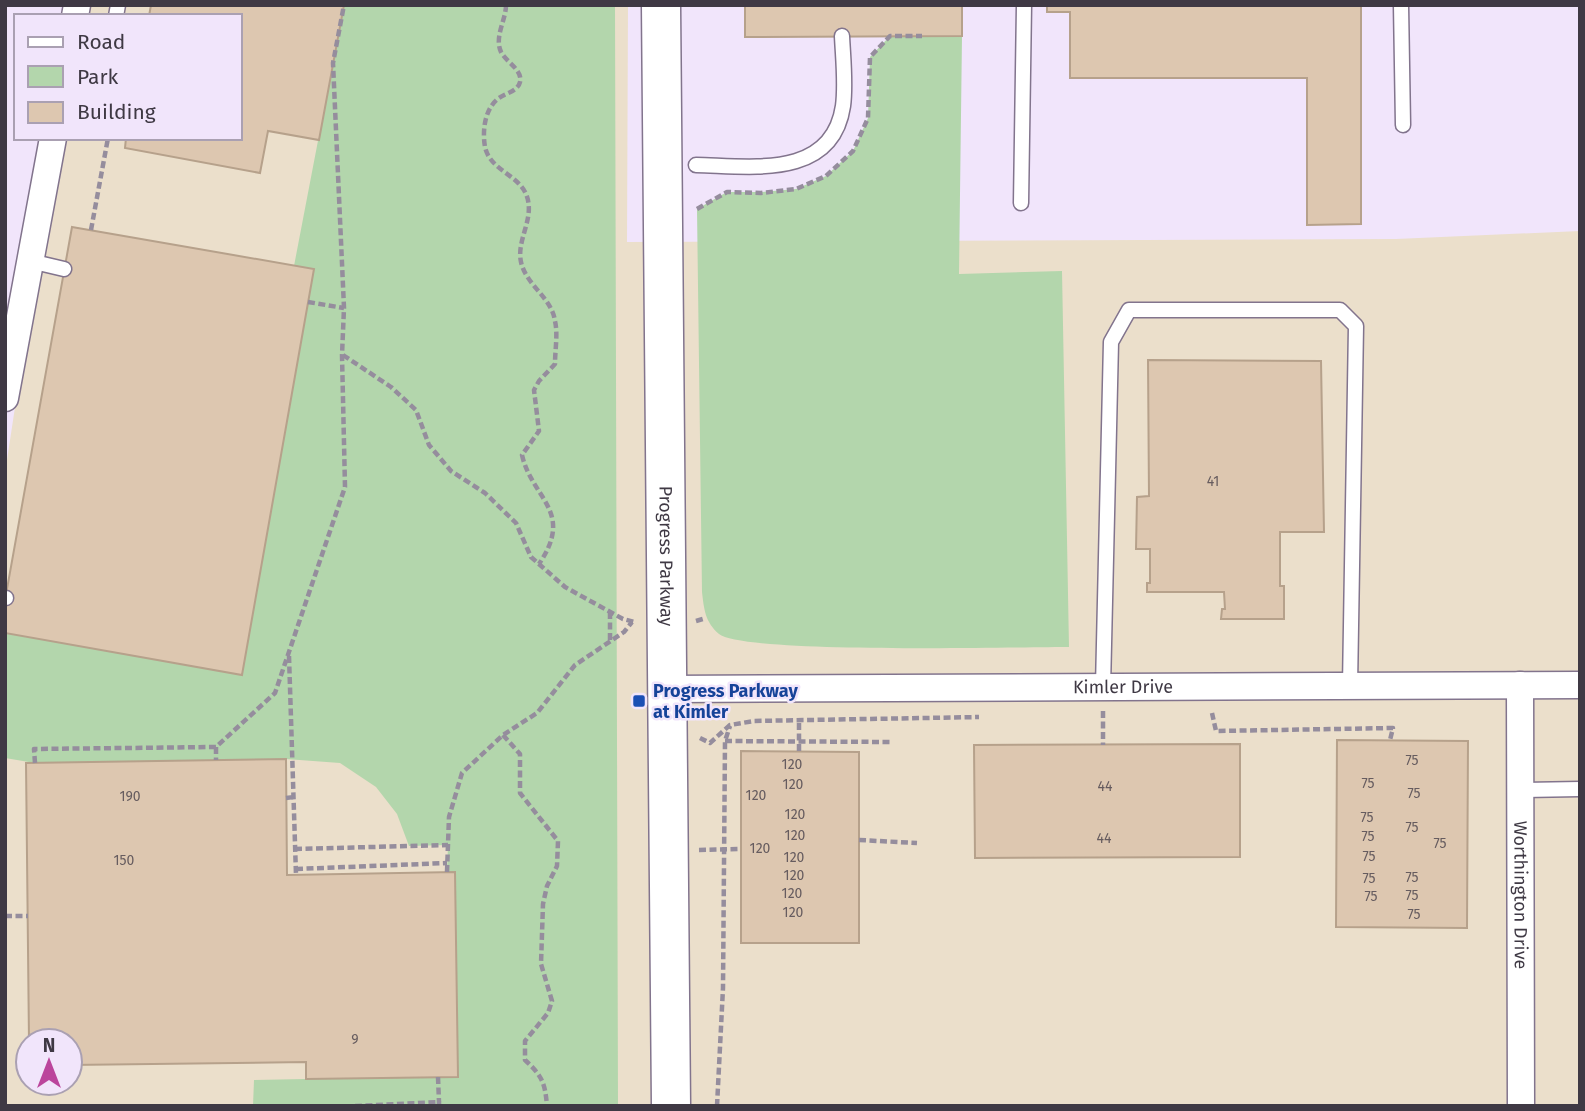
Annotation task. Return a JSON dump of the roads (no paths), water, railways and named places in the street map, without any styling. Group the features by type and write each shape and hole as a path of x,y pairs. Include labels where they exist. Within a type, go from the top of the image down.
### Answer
{"street":[{"name":"Progress Parkway","path":"662,5 671,1106"},
{"path":"5,398 53,140"},
{"name":"Worthington Drive","path":"1520,685 1521,1106"},
{"name":"Kimler Drive","path":"668,690 1580,685"}],"lane":[{"path":"1021,203 1024,5"},
{"path":"1401,5 1402,125"},
{"path":"696,165 781,166 805,160 825,145 836,128 843,106 842,36"},
{"path":"30,261 64,269"},
{"path":"1103,687 1111,342 1129,310 1340,310 1356,326 1350,686"},
{"path":"1520,790 1580,789"}],"place":[{"name":"Progress Parkway at Kimler","path":"639,701"}]}
